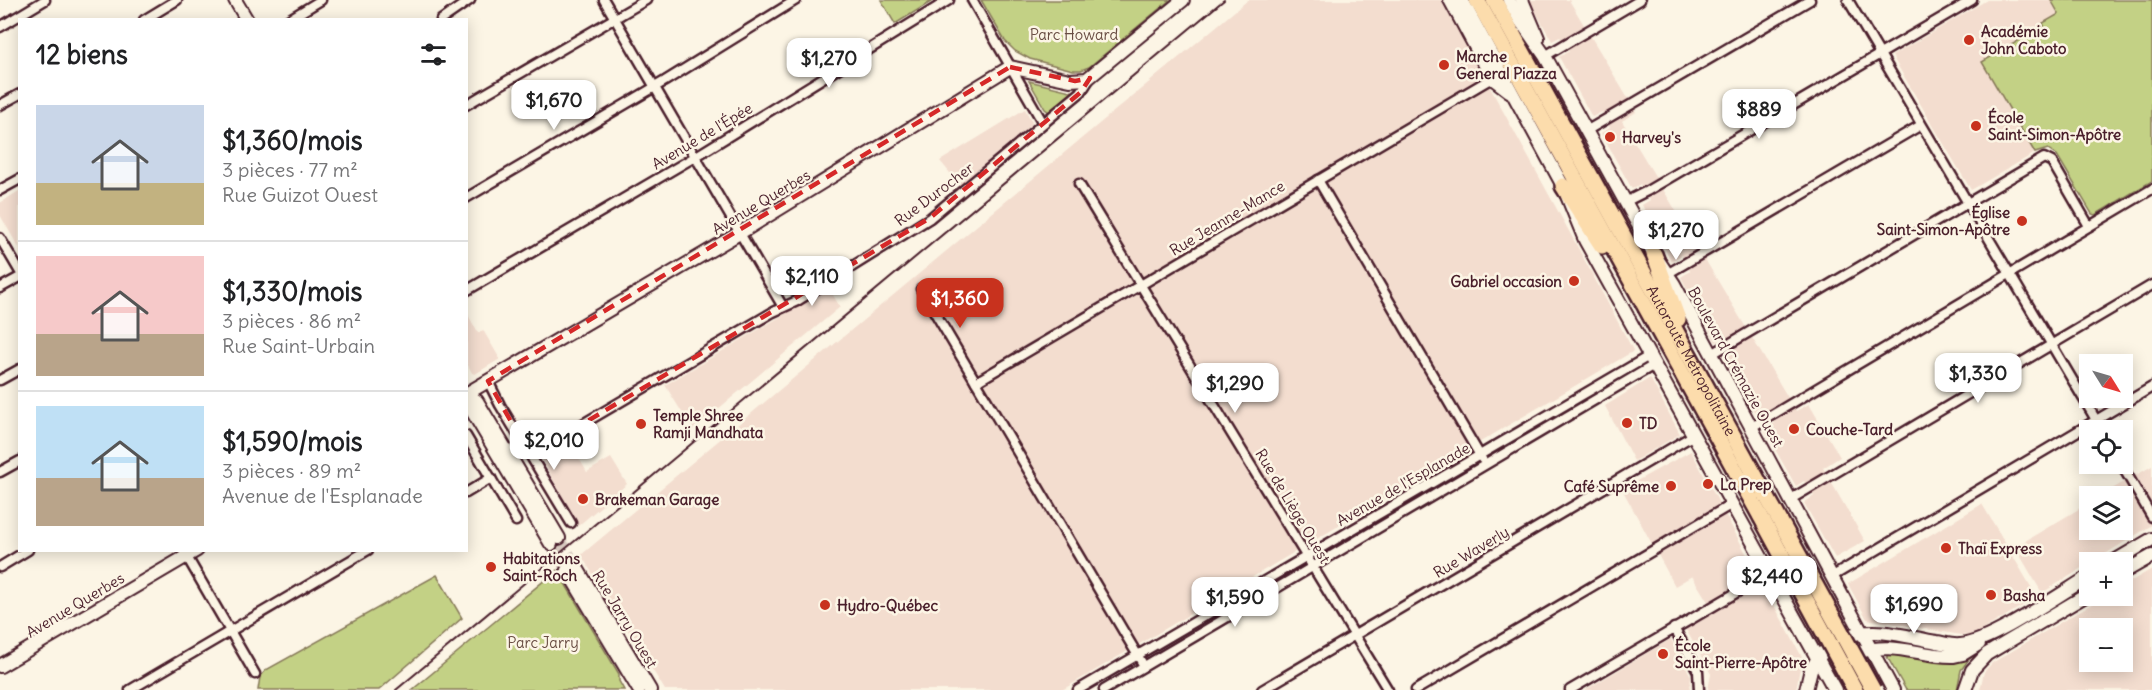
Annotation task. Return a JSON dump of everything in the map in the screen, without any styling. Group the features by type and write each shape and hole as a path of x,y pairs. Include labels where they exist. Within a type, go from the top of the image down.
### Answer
{"highway":[{"name":"Autoroute Métropolitaine","path":"1477,0 1663,339 1872,690"},
{"name":"Autoroute Métropolitaine","path":"1494,0 1699,375 1855,690"},
{"path":"1563,186 1663,339"},
{"path":"1654,254 1699,375"}],"main road":[{"path":"235,0 246,18"},
{"path":"1010,66 1084,80 1183,0"},
{"path":"1450,0 1492,78 1513,94"},
{"path":"1462,0 1563,186 1581,232 1692,436 1800,627 1831,671 1835,690"},
{"name":"Boulevard Crémazie Ouest","path":"1509,0 1545,56 1712,354 1846,600 1865,650 1893,690"},
{"path":"1522,0 1545,56"},
{"name":"Avenue Querbes","path":"468,392 740,233 1010,66"},
{"path":"468,400 469,406 555,541"},
{"path":"2130,552 2152,539"},
{"name":"Avenue Querbes","path":"0,666 189,552"},
{"path":"2133,567 2152,556"},
{"name":"Rue Jarry Ouest","path":"639,690 571,567 650,690"},
{"path":"1865,650 1896,648 1954,656 1964,654 2079,583"},
{"path":"1839,614 1846,600"},
{"path":"1965,690 1972,669 1987,654 2079,600"},
{"path":"1800,627 1814,630"},
{"path":"1857,634 1886,632 1958,645 1995,633"},
{"path":"1806,690 1810,673 1821,654"}],"street":[{"path":"0,27 45,0"},
{"path":"147,18 177,0"},
{"path":"291,18 321,0"},
{"path":"444,18 470,0"},
{"path":"604,0 783,307"},
{"path":"468,104 645,0"},
{"path":"468,197 655,87 796,0"},
{"name":"Avenue de l'Épée","path":"468,290 696,157 949,0"},
{"path":"972,0 1043,123"},
{"path":"1545,56 1640,0"},
{"path":"1586,131 1810,0"},
{"path":"1848,0 2096,420 2152,387"},
{"path":"1625,202 1972,0"},
{"name":"Rue Jeanne-Mance","path":"976,382 1492,78"},
{"name":"Rue Durocher","path":"530,455 797,301 930,218 1081,92 1084,80"},
{"path":"0,105 18,95"},
{"path":"1667,274 1921,125"},
{"path":"1712,354 2044,158 2052,162 2089,226"},
{"path":"0,190 18,180"},
{"path":"1318,180 1485,464"},
{"name":"Rue de Liège Ouest","path":"1079,184 1388,690"},
{"path":"1752,427 2152,189"},
{"path":"0,238 18,269"},
{"path":"0,288 18,278"},
{"path":"1791,499 2152,285"},
{"path":"921,289 1144,666"},
{"name":"Avenue de l'Esplanade","path":"1078,690 1480,455 1651,360"},
{"name":"Avenue de l'Esplanade","path":"1104,690 1485,464 1651,360"},
{"path":"0,380 18,370"},
{"path":"488,381 571,523"},
{"path":"1833,576 2079,430"},
{"name":"Rue Waverly","path":"1262,690 1692,436"},
{"path":"468,439 516,521"},
{"path":"0,472 18,462"},
{"path":"2127,474 2152,517"},
{"path":"468,492 491,478"},
{"path":"1416,690 1732,504"},
{"path":"0,567 24,552"},
{"path":"189,552 255,674"},
{"path":"130,690 365,552"},
{"path":"1570,690 1770,573"},
{"path":"1674,628 1698,671 1699,690"}],"highlighted area":[{"path":"1010,67 1075,81 1090,78 1081,92 930,218 530,455 488,381"}],"shaded area":[{"path":"1248,0 1442,0 1570,233 1633,350 1632,352 1062,690 665,690 581,555"},
{"path":"1529,0 1569,0 1636,112 1622,121 1796,411 1809,404 1840,457 1823,468 1865,541 1835,558 1804,503 1814,496 1804,481 1796,486 1764,430 1775,423 1764,409 1755,413 1724,359 1732,353 1722,339 1716,342 1681,277 1690,271 1682,255 1671,261 1642,205 1650,200 1640,184 1632,189 1601,133 1610,128 1602,112 1592,117 1559,57 1569,51 1560,37 1552,41"},
{"path":"1987,0 2051,0 2059,14 1982,62 2035,153 1971,190 1892,56"},
{"path":"1025,109 1032,122 1030,126 960,185 940,161"},
{"path":"18,192 18,246 0,215 0,203"},
{"path":"829,288 840,307 693,430 665,385"},
{"path":"468,315 478,333 483,330 500,359 475,374 468,365"},
{"path":"1650,378 1680,434 1634,461 1605,406"},
{"path":"569,441 587,472 611,458 627,484 578,526 543,461 546,455"},
{"path":"1691,451 1802,657 1796,690 1708,690 1711,674 1685,628 1713,610 1692,576 1675,586 1622,489"},
{"path":"2152,466 2152,525 2133,537 2133,486 2117,486"},
{"path":"1982,504 2037,597 1977,633 1967,636 1867,619 1848,584"},
{"path":"2079,509 2079,540 2128,540 2108,552 2079,552 2079,570 2042,593 2015,547"},
{"path":"2152,569 2152,690 1980,690 1984,672 1992,663 2088,606 2133,606 2133,580"},
{"name":"École Saint-Pierre-Apôtre","path":"1671,639 1691,676 1690,690 1585,690"}],"green space":[{"path":"881,0 934,0 895,24"},
{"name":"Parc Howard","path":"981,0 1170,0 1089,67 1073,70 1030,59 1015,51 1005,41"},
{"path":"2051,0 2152,0 2152,181 2095,215 2092,214 2057,155 2048,149 2035,153 1982,62 2044,26 2043,23 2059,14"},
{"path":"1029,81 1075,92 1049,112"},
{"name":"Parc Jarry","path":"557,570 619,674 619,681 624,690 412,690"},
{"path":"437,575 462,618 379,690 258,690 260,677 266,670"},
{"path":"2057,603 2058,605 1969,659 1961,670 1957,690 1906,690 1885,653 1971,655"}],"tunnel":[{"path":"559,538 574,563"},
{"path":"551,544 567,570"}],"railway":[{"path":"396,690 1224,0"}],"place":[{"name":"Académie John Caboto","path":"1969,40"},
{"name":"Marche General Piazza","path":"1444,65"},
{"name":"École Saint-Simon-Apôtre","path":"1976,126"},
{"name":"Harvey's","path":"1610,137"},
{"name":"Église Saint-Simon-Apôtre","path":"2022,221"},
{"name":"Gabriel occasion","path":"1574,281"},
{"name":"TD","path":"1627,423"},
{"name":"Temple Shree Ramji Mandhata","path":"641,424"},
{"name":"Couche-Tard","path":"1794,429"},
{"name":"La Prep","path":"1708,484"},
{"name":"Café Suprême","path":"1671,486"},
{"name":"Brakeman Garage","path":"583,499"},
{"name":"Thaï Express","path":"1946,548"},
{"name":"Habitations Saint-Roch","path":"491,567"},
{"name":"Basha","path":"1991,595"},
{"name":"Hydro-Québec","path":"825,605"},
{"name":"École Saint-Pierre-Apôtre","path":"1663,654"}]}
